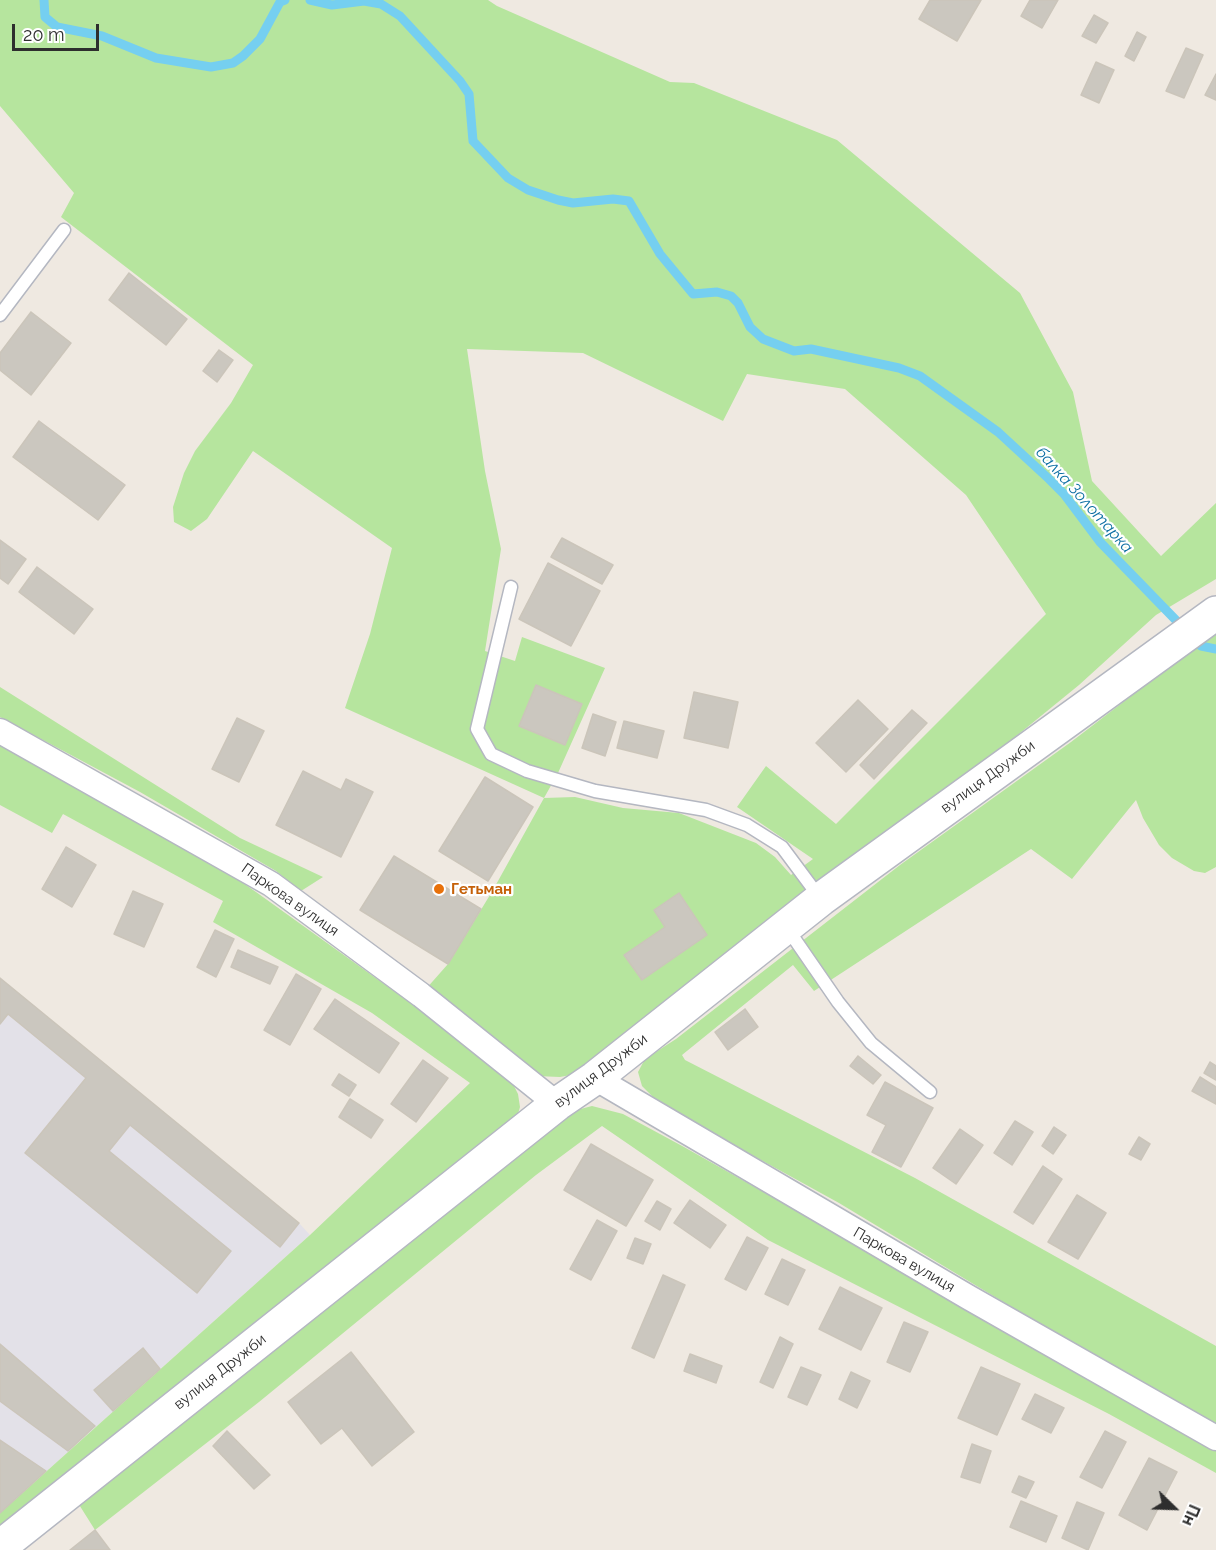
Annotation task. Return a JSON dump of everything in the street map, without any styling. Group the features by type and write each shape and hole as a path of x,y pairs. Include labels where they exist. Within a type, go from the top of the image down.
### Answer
{"street":[{"name":"вулиця Дружби","path":"0,1547 557,1104 595,1078 820,899 1078,710 1141,669 1216,613"},
{"name":"Паркова вулиця","path":"0,731 272,884 421,995 557,1104"},
{"name":"Паркова вулиця","path":"595,1078 968,1297 1216,1438"}],"lane":[{"path":"0,315 64,230"},
{"path":"510,587 477,729 491,754 527,771 595,791 706,810 747,825 782,847 820,899"},
{"path":"786,927 838,1002 871,1043 930,1092"}],"shaded area":[{"path":"0,978 299,1223 310,1235 0,1513"}],"green space":[{"path":"0,0 488,0 670,82 694,83 837,140 1020,293 1073,392 1092,481 1161,556 1216,503 1216,579 1156,615 1079,685 982,764 576,1074 560,1077 536,1076 425,990 448,964 493,890 544,798 345,708 370,634 392,548 253,451 207,519 191,531 174,522 173,507 184,473 195,451 231,403 253,365 61,217 74,193 0,106","holes":["467,349 583,353 723,421 747,374 845,389 966,495 1046,614 836,824 766,766 737,807 813,859 791,875 775,857 756,843 679,813 623,808 575,797 544,798 558,773 605,668 522,637 515,661 485,651 501,549 485,471"]},
{"path":"1216,631 1216,867 1205,873 1194,871 1172,858 1159,845 1143,818 1136,800 1072,879 1031,849 814,991 793,965 682,1055 685,1060 915,1178 1216,1346 1216,1426 1083,1350 839,1203 661,1105 642,1086 638,1072 645,1059 676,1039 900,865 1071,742"},
{"path":"0,687 240,838 323,877 301,891 276,871 140,792 0,717"},
{"path":"0,745 233,876 256,892 490,1060 510,1078 518,1094 520,1107 515,1124 0,1530 0,1513 310,1235 470,1083 372,1013 213,922 223,901 63,814 52,833 0,805"},
{"path":"592,1106 623,1114 684,1147 1216,1448 1216,1473 1109,1414 768,1240 602,1126 536,1175 259,1402 95,1530 78,1503 573,1111"}],"building":[{"path":"930,0 981,0 957,41 919,19"},
{"path":"1030,0 1058,0 1042,28 1021,16"},
{"path":"1094,15 1108,23 1096,43 1082,36"},
{"path":"1137,32 1146,37 1134,61 1125,56"},
{"path":"1186,48 1203,55 1184,98 1166,91"},
{"path":"1096,62 1114,70 1099,103 1081,95"},
{"path":"1216,74 1216,100 1205,95"},
{"path":"129,273 187,319 166,345 109,300"},
{"path":"31,312 71,343 31,395 0,370 0,353"},
{"path":"219,350 233,360 217,382 203,371"},
{"path":"39,421 125,485 98,520 13,457"},
{"path":"562,538 613,565 602,584 551,557"},
{"path":"0,540 26,559 8,584 0,578"},
{"path":"548,563 600,591 571,646 519,619"},
{"path":"37,567 93,609 74,634 19,592"},
{"path":"536,685 582,704 565,745 519,726"},
{"path":"694,692 738,702 728,748 684,738"},
{"path":"858,700 888,729 846,772 816,743"},
{"path":"912,710 927,723 874,779 860,765"},
{"path":"593,714 616,722 605,756 582,748"},
{"path":"237,718 264,731 239,782 212,769"},
{"path":"624,721 664,731 657,758 617,748"},
{"path":"303,771 341,790 346,779 373,792 341,857 276,825"},
{"path":"485,777 533,807 488,881 439,851"},
{"path":"66,847 96,865 72,907 42,889"},
{"path":"394,856 481,909 448,964 360,910"},
{"path":"133,891 163,904 144,947 114,934"},
{"path":"679,893 707,935 642,980 624,955 665,927 654,910"},
{"path":"215,930 234,939 216,977 197,967"},
{"path":"238,950 278,967 270,984 231,967"},
{"path":"296,974 321,989 290,1045 264,1030"},
{"path":"0,978 299,1223 280,1247 130,1125 109,1151 231,1251 197,1293 25,1153 86,1078 8,1014 0,1024"},
{"path":"335,999 399,1043 379,1073 314,1029"},
{"path":"745,1009 758,1027 728,1050 715,1032"},
{"path":"858,1056 881,1075 873,1084 850,1066"},
{"path":"423,1060 448,1078 416,1122 391,1104"},
{"path":"1210,1062 1216,1066 1216,1080 1204,1073"},
{"path":"339,1074 356,1085 349,1096 332,1085"},
{"path":"1200,1077 1216,1087 1216,1104 1192,1091"},
{"path":"885,1082 933,1108 901,1167 872,1152 886,1125 867,1115"},
{"path":"350,1099 383,1120 371,1138 339,1117"},
{"path":"1015,1121 1033,1132 1012,1165 994,1153"},
{"path":"1054,1127 1066,1135 1053,1154 1042,1146"},
{"path":"960,1129 983,1145 956,1184 933,1168"},
{"path":"1139,1137 1150,1144 1141,1160 1129,1154"},
{"path":"591,1144 653,1180 626,1226 564,1190"},
{"path":"1043,1166 1062,1179 1033,1224 1014,1212"},
{"path":"1077,1195 1106,1213 1078,1259 1048,1242"},
{"path":"690,1200 726,1225 710,1248 674,1223"},
{"path":"657,1201 671,1209 660,1230 645,1221"},
{"path":"597,1220 617,1231 591,1280 570,1269"},
{"path":"747,1237 768,1248 746,1290 725,1279"},
{"path":"635,1238 651,1244 643,1264 627,1258"},
{"path":"782,1259 805,1270 788,1305 765,1294"},
{"path":"663,1275 685,1285 654,1358 632,1348"},
{"path":"840,1287 882,1308 861,1350 819,1329"},
{"path":"904,1322 928,1332 910,1372 887,1362"},
{"path":"780,1337 793,1344 773,1388 760,1382"},
{"path":"0,1344 95,1426 68,1451 0,1401"},
{"path":"143,1348 160,1369 113,1411 94,1390"},
{"path":"351,1352 414,1432 372,1466 342,1428 321,1444 288,1402"},
{"path":"690,1354 722,1366 716,1383 684,1371"},
{"path":"801,1367 821,1375 807,1405 788,1397"},
{"path":"981,1367 1020,1384 997,1435 958,1418"},
{"path":"851,1372 870,1381 857,1408 839,1399"},
{"path":"1035,1394 1064,1408 1051,1433 1022,1419"},
{"path":"227,1431 270,1475 254,1489 213,1446"},
{"path":"1105,1431 1126,1442 1102,1488 1080,1477"},
{"path":"0,1440 46,1471 0,1513"},
{"path":"972,1444 991,1451 980,1483 961,1477"},
{"path":"1149,1458 1177,1472 1147,1530 1119,1515"},
{"path":"1019,1476 1034,1482 1026,1498 1012,1492"},
{"path":"1021,1501 1057,1516 1046,1542 1010,1527"},
{"path":"1077,1502 1104,1513 1088,1550 1062,1538"},
{"path":"95,1530 110,1550 70,1550"}],"waterway":[{"name":"балка Золотарка","path":"44,0 45,17 57,27 102,36 156,58 211,67 233,63 243,56 260,39 280,2 285,0"},
{"name":"балка Золотарка","path":"310,0 332,5 364,1 381,4 400,16 460,81 469,94 473,141 508,178 528,190 573,203 613,199 629,201 660,254 693,294 717,292 731,296 738,303 750,327 763,339 794,351 811,349 899,368 920,376 998,432 1049,479 1064,494 1100,542 1201,646 1216,649"}],"place":[{"name":"Гетьман","path":"439,889"}]}
